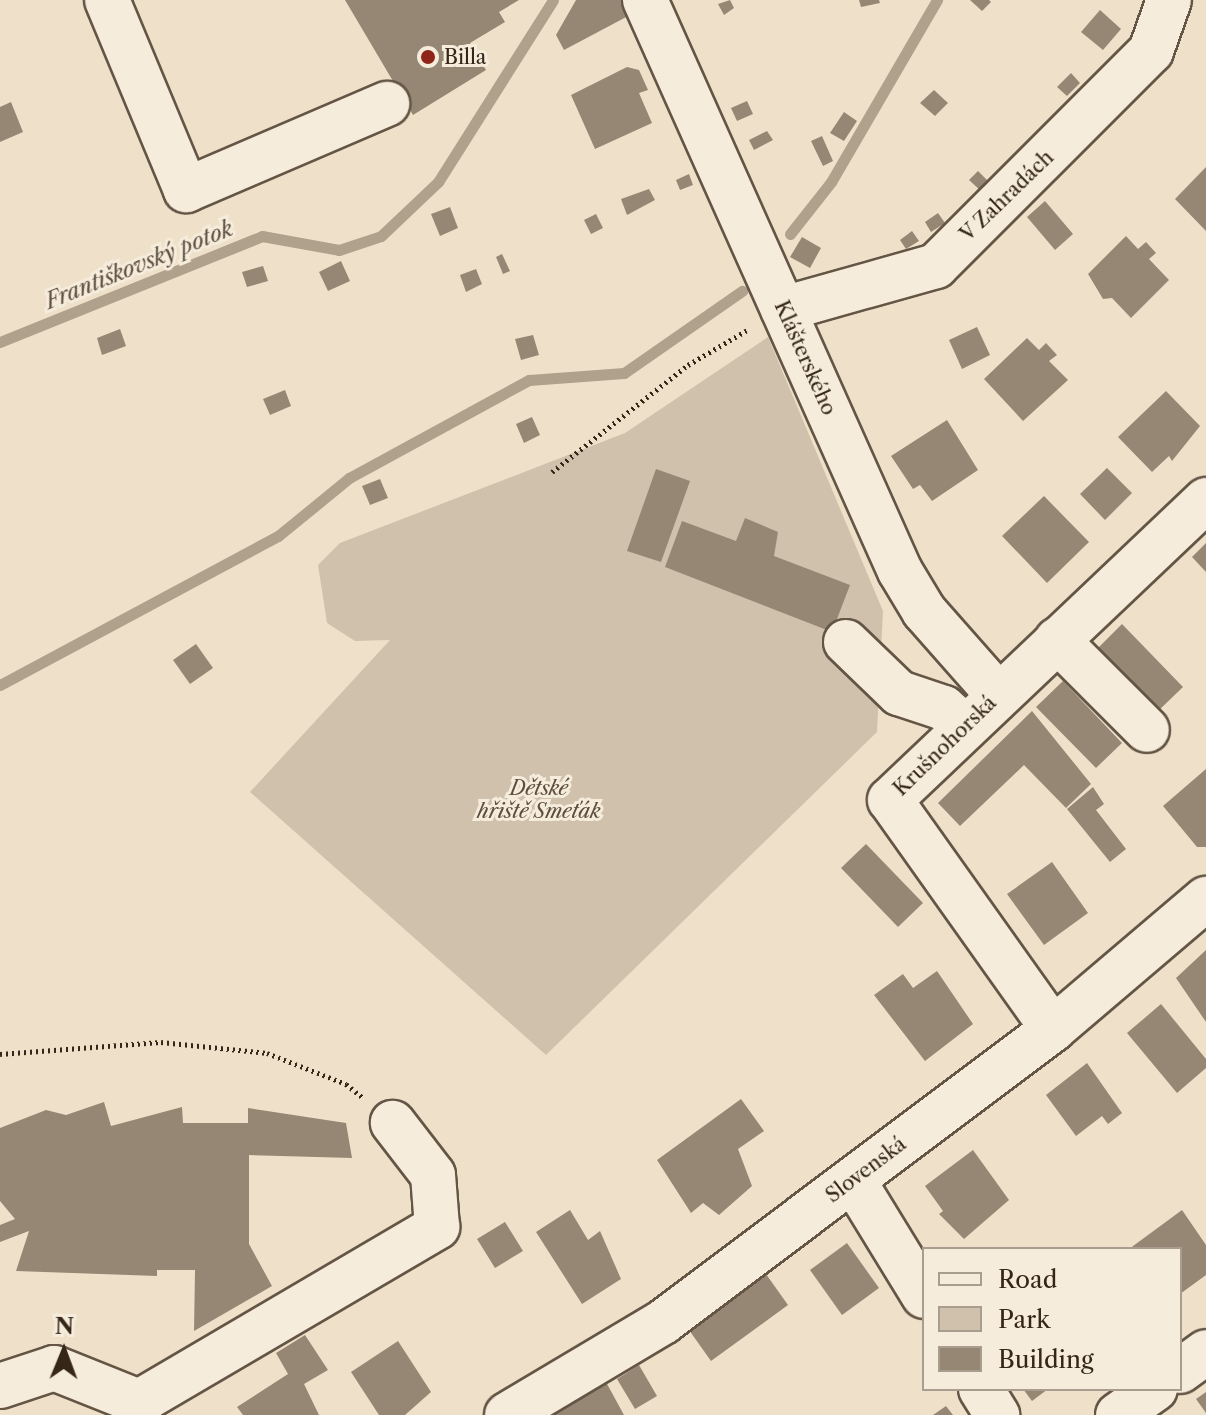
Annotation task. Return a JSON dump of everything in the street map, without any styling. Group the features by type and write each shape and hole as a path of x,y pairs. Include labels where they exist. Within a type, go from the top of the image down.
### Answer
{"street":[{"path":"107,0 186,190 387,104"},
{"name":"Klášterského","path":"645,0 900,571 924,611 998,695"},
{"name":"V Zahradách","path":"783,309 936,266 1151,51 1169,0"},
{"name":"Krušnohorská","path":"1053,1029 890,800 1206,500"},
{"path":"1057,640 1147,730"},
{"path":"846,642 899,693 944,708 965,727"},
{"name":"Slovenská","path":"507,1415 663,1322 1053,1029 1206,899"},
{"path":"0,1386 54,1368 139,1409 437,1227 433,1175 393,1123"},
{"path":"853,1180 922,1293"},
{"path":"1182,1370 1206,1352"},
{"path":"982,1391 997,1415"},
{"path":"1118,1415 1152,1391"}],"path":[{"path":"552,472 688,365 783,309"},
{"path":"0,1054 161,1042 267,1053 346,1084 393,1123"}],"green space":[{"name":"Dětské hřiště Smeťák","path":"768,337 883,611 877,732 546,1055 250,792 390,640 355,641 327,623 318,565 340,543 625,433"}],"building":[{"name":"Billa","path":"345,0 519,0 499,12 505,22 470,43 486,70 413,115"},
{"path":"576,0 623,0 630,15 564,50 556,35"},
{"path":"730,0 734,8 724,15 718,4"},
{"path":"859,0 879,0 880,3 861,7"},
{"path":"970,0 989,0 991,2 982,11"},
{"path":"1100,10 1121,29 1103,50 1081,32"},
{"path":"627,67 639,70 648,90 639,93 652,123 595,149 571,95"},
{"path":"1071,73 1080,83 1067,96 1057,87"},
{"path":"934,90 948,103 935,116 920,103"},
{"path":"747,101 753,114 737,121 731,108"},
{"path":"11,102 23,132 0,142 0,107"},
{"path":"844,112 857,121 844,141 830,133"},
{"path":"767,131 773,140 754,150 749,140"},
{"path":"822,136 833,161 823,166 811,141"},
{"path":"1206,167 1206,231 1175,199"},
{"path":"978,171 990,183 982,192 969,180"},
{"path":"689,174 693,185 680,190 676,180"},
{"path":"649,189 655,200 627,215 621,199"},
{"path":"1045,201 1073,234 1055,250 1027,217"},
{"path":"450,207 458,228 440,236 431,214"},
{"path":"938,213 945,223 931,232 925,222"},
{"path":"596,214 603,228 591,234 584,220"},
{"path":"912,231 919,241 906,249 900,240"},
{"path":"1126,236 1138,249 1146,242 1156,253 1149,259 1169,280 1131,318 1112,298 1103,299 1088,274"},
{"path":"802,237 821,248 810,268 790,257"},
{"path":"502,254 510,271 503,274 496,257"},
{"path":"341,261 350,281 328,291 319,272"},
{"path":"263,266 268,281 247,287 242,272"},
{"path":"476,269 482,284 466,292 460,275"},
{"path":"977,327 990,355 962,369 949,340"},
{"path":"120,329 126,346 102,355 97,338"},
{"path":"533,335 539,355 521,360 515,339"},
{"path":"1027,338 1039,350 1046,343 1057,355 1049,361 1068,380 1023,421 984,379"},
{"path":"285,390 291,406 270,415 263,399"},
{"path":"1166,391 1200,426 1172,461 1169,456 1152,472 1118,437"},
{"path":"532,417 540,435 524,443 516,424"},
{"path":"947,420 978,470 932,501 920,485 913,489 891,456"},
{"path":"1107,468 1132,493 1105,520 1080,494"},
{"path":"656,469 690,481 661,562 627,551"},
{"path":"380,479 388,498 370,505 362,486"},
{"path":"1044,496 1089,542 1047,583 1002,536"},
{"path":"745,518 778,532 774,556 850,585 832,632 665,567 682,521 736,541"},
{"path":"1206,543 1206,572 1192,557"},
{"path":"1122,624 1183,687 1156,713 1095,651"},
{"path":"196,644 213,668 190,684 173,660"},
{"path":"1063,681 1122,743 1096,768 1036,707"},
{"path":"1032,711 1091,784 1066,808 1024,765 960,826 938,803"},
{"path":"1206,769 1206,847 1197,847 1163,806"},
{"path":"1093,787 1104,804 1096,810 1126,849 1110,862 1067,809"},
{"path":"866,844 923,903 898,927 841,868"},
{"path":"1052,862 1088,913 1044,945 1007,894"},
{"path":"1206,950 1206,1022 1176,978"},
{"path":"937,971 973,1024 925,1061 874,995 903,974 913,988"},
{"path":"1161,1004 1206,1059 1206,1068 1177,1093 1127,1033"},
{"path":"1087,1063 1122,1113 1108,1124 1102,1116 1076,1136 1046,1095"},
{"path":"741,1099 764,1131 738,1149 752,1186 719,1215 703,1203 691,1213 657,1160"},
{"path":"104,1102 111,1126 182,1107 183,1123 248,1123 248,1108 346,1123 352,1158 249,1155 249,1244 272,1286 194,1331 195,1270 157,1270 157,1276 16,1271 29,1231 0,1242 0,1225 15,1219 0,1201 0,1128 46,1110 66,1115"},
{"path":"973,1150 1009,1200 964,1239 939,1214 943,1211 925,1186"},
{"path":"570,1210 588,1240 600,1231 621,1279 582,1304 536,1232"},
{"path":"1182,1210 1206,1245 1206,1275 1182,1293 1182,1247 1132,1247"},
{"path":"505,1222 523,1251 495,1268 477,1239"},
{"path":"847,1243 879,1288 842,1315 810,1270"},
{"path":"766,1274 788,1305 711,1361 689,1330"},
{"path":"305,1335 328,1370 304,1384 319,1415 243,1415 237,1407 288,1374 276,1353"},
{"path":"398,1341 431,1392 405,1415 379,1415 351,1372"},
{"path":"639,1365 657,1396 635,1409 617,1379"},
{"path":"606,1382 624,1415 551,1415 587,1394"},
{"path":"1024,1391 1045,1391 1032,1401"},
{"path":"1206,1392 1206,1413 1196,1399"},
{"path":"946,1406 953,1415 933,1415"}],"waterway":[{"name":"Františkovský potok","path":"0,342 262,236 339,250 381,236 438,182 553,0"},
{"path":"790,234 831,182 937,0"},
{"path":"0,685 278,536 349,478 529,380 624,373 742,291"}],"place":[{"name":"Billa","path":"428,57"}]}
